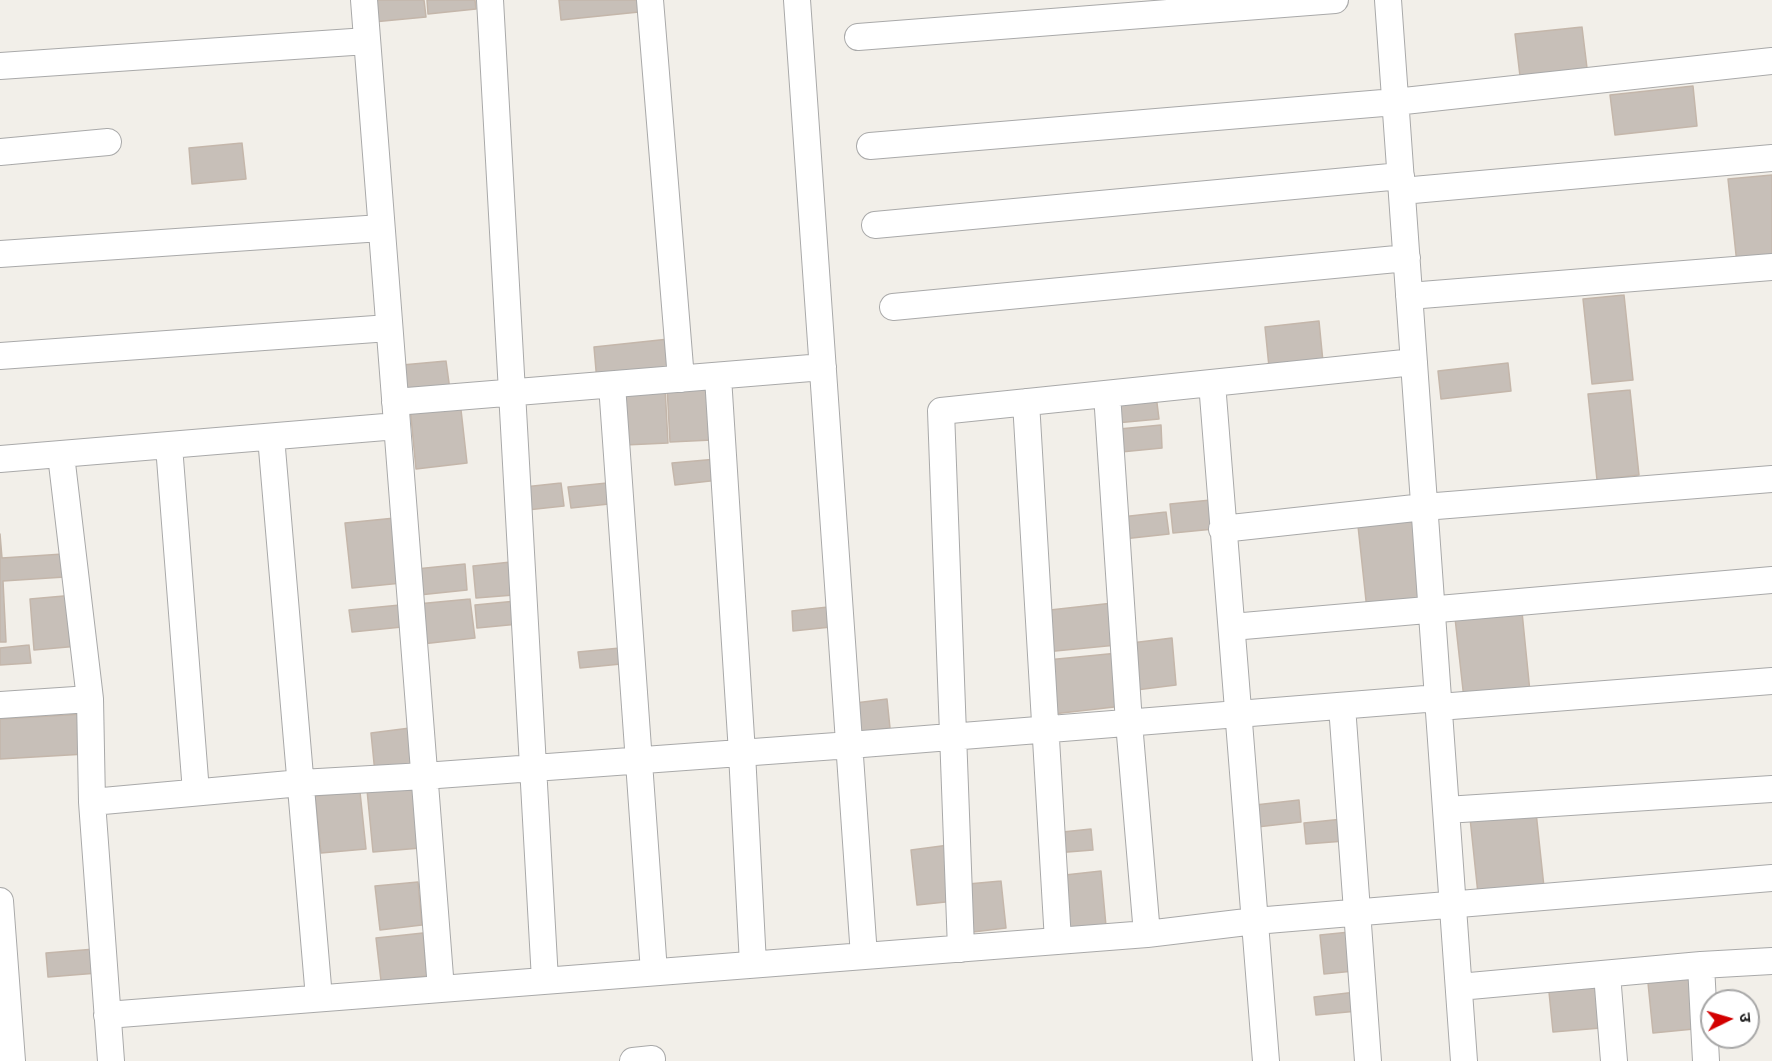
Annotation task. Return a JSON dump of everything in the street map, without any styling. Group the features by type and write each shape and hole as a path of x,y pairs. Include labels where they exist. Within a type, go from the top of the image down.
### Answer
{"street":[{"path":"364,0 441,989"},
{"path":"490,0 535,768 545,981"},
{"path":"650,0 681,379"},
{"path":"797,0 864,956"},
{"path":"858,37 1335,0"},
{"path":"1388,0 1464,1061"},
{"path":"0,66 367,41"},
{"path":"870,146 1395,102 1772,62"},
{"path":"0,152 108,142"},
{"path":"875,225 1401,183 1772,158"},
{"path":"0,254 381,228"},
{"path":"892,307 1407,258"},
{"path":"1409,296 1772,267"},
{"path":"0,357 389,328"},
{"path":"961,949 941,411 1414,362"},
{"path":"0,459 271,436 512,394 824,367"},
{"path":"718,377 753,964"},
{"path":"1212,383 1266,1061"},
{"path":"612,385 654,972"},
{"path":"1107,394 1129,723 1147,934"},
{"path":"1026,402 1058,941"},
{"path":"271,436 319,998"},
{"path":"169,446 196,792"},
{"path":"61,455 90,699 92,802 111,1061"},
{"path":"1222,529 1424,507 1772,479"},
{"path":"1232,627 1772,580"},
{"path":"92,802 301,783 742,753 1342,706 1772,681"},
{"path":"0,705 90,699"},
{"path":"1342,706 1368,1061"},
{"path":"1446,810 1772,789"},
{"path":"107,1015 1147,934 1255,921 1772,878"},
{"path":"0,901 12,1061"},
{"path":"1459,987 1701,965 1772,961"},
{"path":"1701,965 1706,1061"},
{"path":"1607,974 1614,1061"}],"building":[{"path":"371,0 424,0 426,17 373,22"},
{"path":"427,0 475,0 476,9 428,14"},
{"path":"559,0 637,0 639,12 561,20"},
{"path":"1582,27 1587,68 1520,76 1515,34"},
{"path":"1693,86 1697,126 1615,135 1610,95"},
{"path":"242,143 246,179 192,184 189,148"},
{"path":"1772,175 1772,261 1737,264 1728,179"},
{"path":"1624,295 1633,380 1592,384 1583,299"},
{"path":"1319,321 1323,362 1269,367 1265,327"},
{"path":"669,339 673,375 597,382 594,347"},
{"path":"446,361 450,390 406,395 402,365"},
{"path":"1508,363 1511,391 1441,399 1438,371"},
{"path":"709,384 712,440 670,442 667,386"},
{"path":"665,387 668,443 625,445 622,390"},
{"path":"1630,390 1639,475 1597,480 1588,394"},
{"path":"1156,395 1159,419 1116,423 1113,400"},
{"path":"460,401 467,463 416,469 410,407"},
{"path":"1161,425 1162,448 1121,452 1119,429"},
{"path":"717,459 719,480 675,485 672,463"},
{"path":"561,483 564,506 527,510 524,487"},
{"path":"607,483 609,504 571,508 568,487"},
{"path":"1211,500 1214,529 1173,533 1170,504"},
{"path":"1166,512 1169,534 1123,539 1121,517"},
{"path":"395,518 402,583 352,588 345,523"},
{"path":"1420,519 1428,603 1367,610 1358,526"},
{"path":"0,534 2,558 63,554 65,577 3,581 6,642 0,642"},
{"path":"511,562 514,595 476,598 473,566"},
{"path":"465,564 467,590 419,595 416,569"},
{"path":"75,595 79,646 34,650 30,599"},
{"path":"470,599 475,638 422,644 417,604"},
{"path":"516,601 519,624 477,628 475,605"},
{"path":"1521,602 1530,692 1464,699 1454,609"},
{"path":"1113,603 1117,645 1045,652 1041,611"},
{"path":"400,605 402,627 352,632 349,610"},
{"path":"828,607 831,627 793,631 792,611"},
{"path":"1172,638 1176,685 1136,690 1131,643"},
{"path":"29,645 31,663 0,665 0,648"},
{"path":"620,648 621,664 580,668 578,652"},
{"path":"1118,653 1123,706 1053,714 1047,660"},
{"path":"887,699 890,728 858,732 855,703"},
{"path":"83,714 86,754 0,759 0,719"},
{"path":"410,728 414,770 375,773 371,733"},
{"path":"415,785 421,848 373,852 367,790"},
{"path":"360,792 366,849 321,853 315,796"},
{"path":"1299,800 1301,822 1257,827 1255,805"},
{"path":"1536,812 1544,887 1478,894 1470,818"},
{"path":"1343,819 1345,841 1306,844 1304,823"},
{"path":"1091,829 1093,850 1055,853 1053,833"},
{"path":"949,845 955,901 917,905 911,850"},
{"path":"1101,871 1106,926 1062,930 1056,876"},
{"path":"1001,881 1006,928 973,932 968,884"},
{"path":"418,882 422,925 380,930 375,886"},
{"path":"1350,932 1354,971 1324,974 1320,935"},
{"path":"423,933 427,976 381,981 376,938"},
{"path":"95,949 98,973 48,977 46,953"},
{"path":"1689,979 1694,1029 1653,1033 1648,983"},
{"path":"1596,987 1601,1028 1553,1032 1549,992"},
{"path":"1356,992 1358,1011 1316,1015 1314,997"}]}
